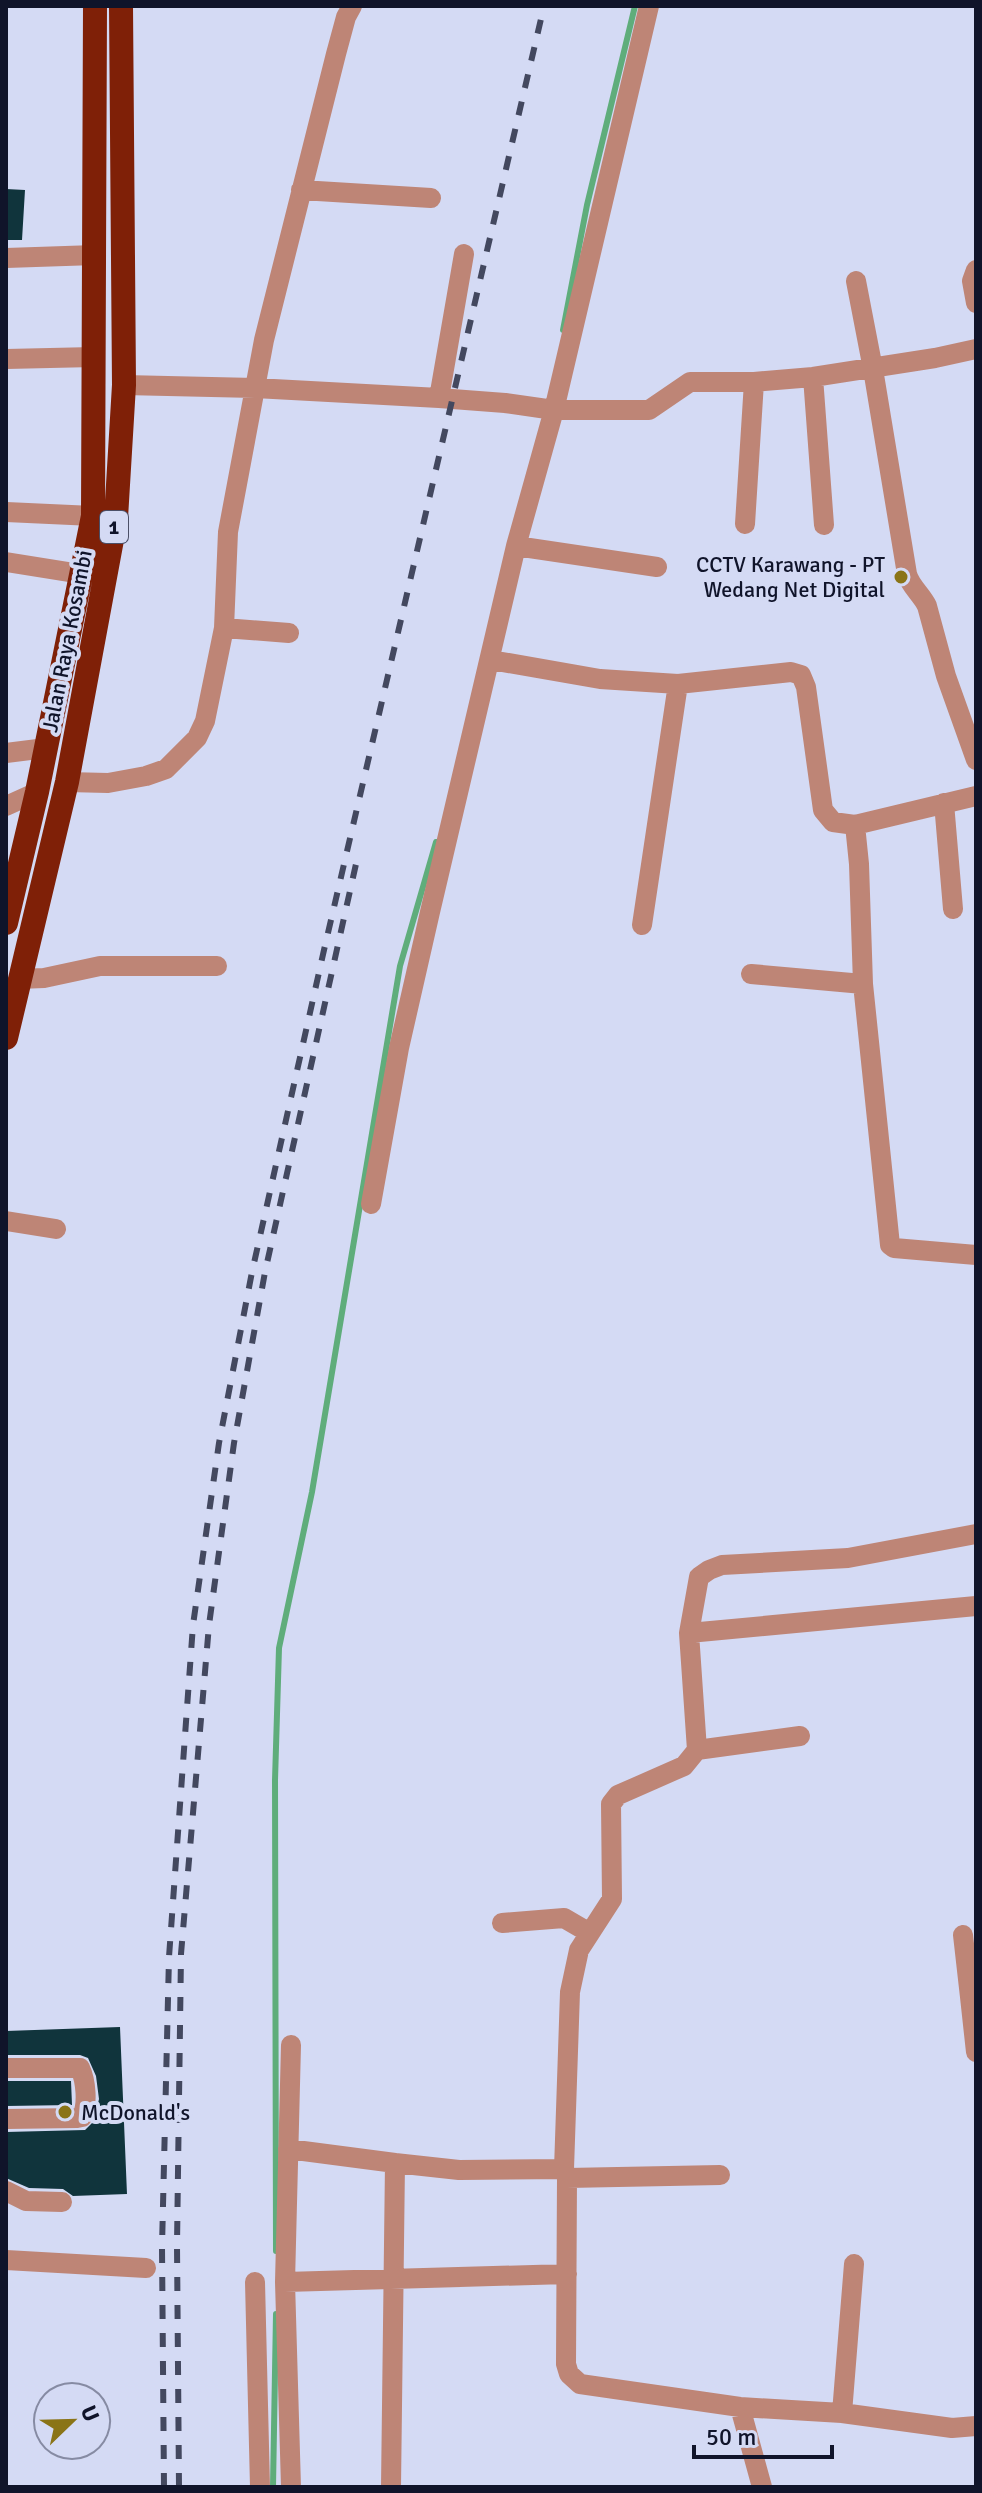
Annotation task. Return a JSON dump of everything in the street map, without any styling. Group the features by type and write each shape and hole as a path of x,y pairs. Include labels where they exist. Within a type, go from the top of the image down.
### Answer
{"highway":[{"name":"Jalan Raya Kosambi","path":"6,923 37,792 93,516 95,6"},
{"name":"Jalan Raya Kosambi","path":"6,1038 67,782 116,518 124,385 121,6"}],"street":[{"path":"67,782 108,783 166,769 197,738 205,721 224,628 228,532 255,388 279,273 339,42 352,6"},
{"path":"371,1204 399,1048 516,546 649,6"},
{"path":"301,190 431,198"},
{"path":"439,398 464,254"},
{"path":"6,258 95,255"},
{"path":"976,270 972,281 976,303"},
{"path":"856,281 908,581 922,595 927,606 946,676 976,760"},
{"path":"124,385 255,388 439,398 549,410 649,410 690,382 700,380 754,382 813,377 976,349"},
{"path":"6,359 94,357"},
{"path":"813,377 824,525"},
{"path":"745,524 754,382"},
{"path":"6,512 93,516"},
{"path":"516,546 657,567"},
{"path":"6,562 81,574"},
{"path":"224,628 289,633"},
{"path":"491,660 600,679 678,684 791,672 801,675 806,687 823,810 833,822 855,825 976,796"},
{"path":"642,925 678,684"},
{"path":"6,753 46,748"},
{"path":"6,806 37,792"},
{"path":"944,803 953,909"},
{"path":"855,825 863,984 890,1245 894,1248 976,1255"},
{"path":"19,979 44,978 100,966 217,966"},
{"path":"751,974 863,984"},
{"path":"6,1221 56,1229"},
{"path":"976,1534 848,1558 715,1567 699,1577 689,1633 697,1750 684,1766 614,1799 611,1813 612,1899 579,1950 570,1992 565,2174 566,2364 574,2380 585,2386 740,2407 842,2413 952,2428 976,2426"},
{"path":"689,1633 976,1606"},
{"path":"697,1750 800,1736"},
{"path":"502,1923 564,1918 588,1932"},
{"path":"963,1935 973,1997 976,2052"},
{"path":"260,2487 285,2282 291,2045"},
{"path":"6,2068 80,2068 84,2075 85,2111 82,2117 77,2118 6,2119"},
{"path":"288,2149 459,2170 720,2175"},
{"path":"391,2487 395,2163"},
{"path":"6,2191 26,2201 62,2202"},
{"path":"6,2260 146,2268"},
{"path":"842,2413 854,2264"},
{"path":"285,2282 567,2274"},
{"path":"255,2282 291,2487"},
{"path":"740,2407 762,2487"}],"building":[{"path":"6,189 25,190 22,240 6,240"},
{"name":"McDonald's","path":"120,2027 127,2194 73,2196 63,2189 29,2188 6,2178 6,2132 85,2130 94,2121 99,2099 96,2076 88,2058 80,2055 6,2055 6,2031"},
{"path":"6,2081 71,2081 72,2105 6,2106"}],"waterway":[{"path":"563,330 587,205 635,6"},
{"path":"276,2251 275,1780 279,1648 312,1492 400,966 436,842"},
{"path":"273,2487 276,2314"}],"railway":[{"path":"164,2487 162,2247 169,1957 193,1625 219,1443 252,1272 324,950 544,6"},
{"path":"179,2487 177,2245 181,1954 209,1625 234,1443 265,1272 358,855"}],"place":[{"name":"CCTV Karawang - PT Wedang Net Digital","path":"901,577"},
{"name":"McDonald's","path":"65,2112"}]}
